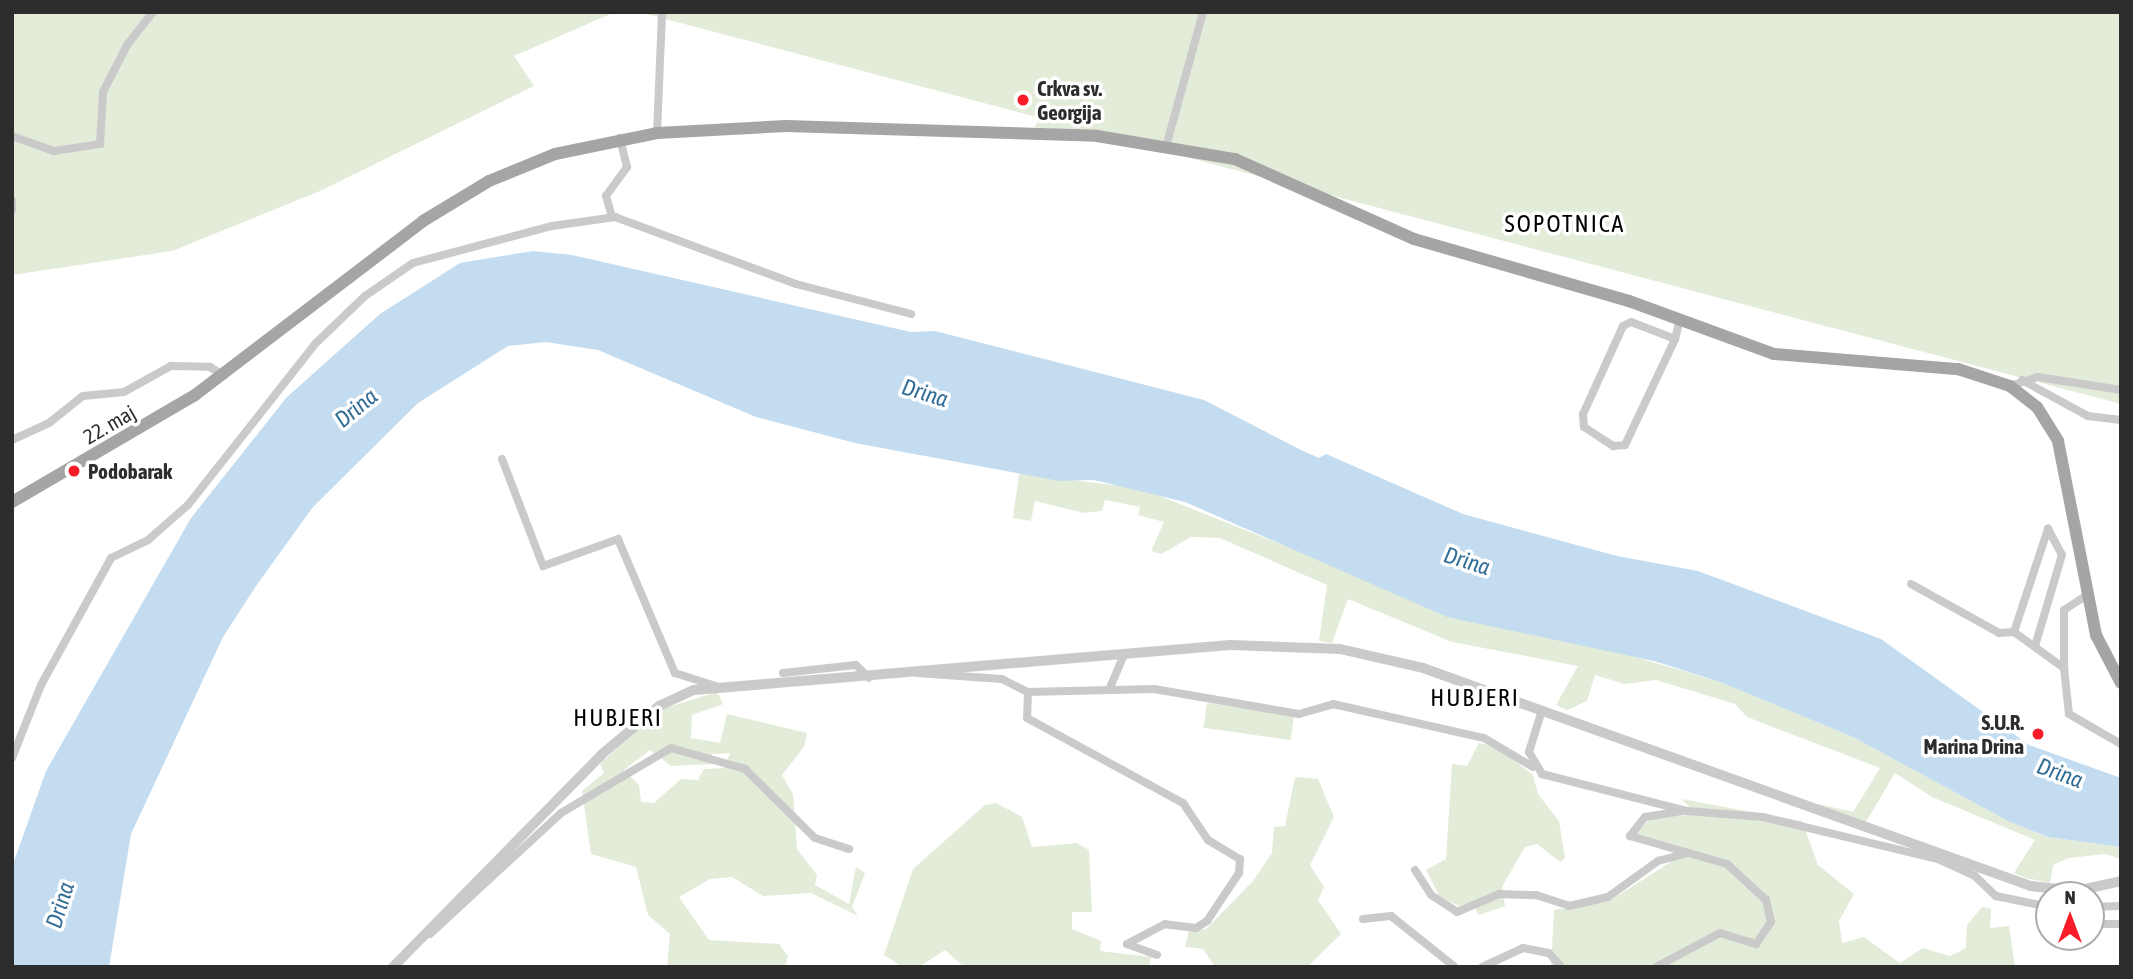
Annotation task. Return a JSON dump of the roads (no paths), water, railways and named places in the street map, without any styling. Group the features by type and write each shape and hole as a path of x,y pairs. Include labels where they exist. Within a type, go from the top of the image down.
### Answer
{"main road":[{"name":"22. maj","path":"12,502 223,375 396,240 510,172 620,138 657,133 867,126 1167,143 1253,166 1436,247 1680,319 1788,356 1958,369 2015,383"},
{"path":"2015,383 2037,407 2058,441 2087,595 2100,646 2121,683"}],"street":[{"path":"12,136 68,152 100,144 103,92 127,45 153,12"},
{"path":"657,133 662,12"},
{"path":"1167,143 1203,12"},
{"path":"612,217 606,196 627,167 620,138"},
{"path":"12,200 12,210"},
{"path":"12,758 16,728 111,558 148,540 188,505 278,385 365,296 413,263 552,226 612,217 796,284 911,314"},
{"path":"1675,339 1631,322 1623,326 1583,414 1584,427 1613,446 1625,444 1675,339 1680,319"},
{"name":"22. maj","path":"12,440 83,396 124,392 171,366 202,366 223,375"},
{"path":"2015,383 2121,390"},
{"path":"2015,383 2046,388 2088,416 2121,420"},
{"path":"502,459 543,566 618,539 675,673 719,687"},
{"path":"2014,632 2048,529 2062,555 2060,576 2035,646"},
{"path":"1912,584 1999,633 2014,632 2064,668"},
{"path":"2087,595 2064,610 2064,668 2069,714 2121,744"},
{"path":"393,967 573,784 659,706 719,687 869,678 1260,644 1340,649 1423,668 1940,857 1975,876 1996,896 2035,904"},
{"path":"1109,690 1124,654"},
{"path":"783,673 856,666 869,678"},
{"path":"917,673 1002,679 1028,692 1154,689 1299,714 1333,704 1484,738 1533,766 1687,811"},
{"path":"1028,692 1027,718 1183,803 1208,841 1240,859 1239,873 1207,921 1196,928 1165,924 1127,944 1157,955"},
{"path":"1533,766 1530,741 1542,710"},
{"path":"418,941 474,899 561,813 670,748 745,769 815,838 849,849"},
{"path":"1656,967 1720,933 1756,944 1771,922 1766,900 1735,869 1688,853 1633,840 1629,833 1636,821 1656,812 1687,811 1763,817 1940,857 2058,891 2121,881"},
{"path":"1415,870 1432,895 1457,912 1499,894 1536,895 1569,906 1608,897 1658,861 1688,853"},
{"path":"1363,919 1391,916 1455,967"},
{"path":"1482,967 1523,948 1549,953 1561,967"}],"water":[{"name":"Drina","path":"533,251 572,255 911,332 935,331 1204,400 1303,451 1319,458 1326,454 1463,514 1617,556 1698,571 1881,639 2029,745 2121,778 2121,847 2048,837 2008,821 1853,737 1720,682 1654,661 1447,617 1185,502 1094,480 1059,481 855,443 756,417 598,350 546,342 508,346 418,403 313,507 256,586 223,637 131,834 109,967 12,967 12,867 46,771 191,518 287,397 380,314 460,263"}],"place":[{"name":"Crkva sv. Georgija","path":"1023,100"},
{"name":"Podobarak","path":"74,471"},
{"name":"S.U.R. Marina Drina","path":"2038,734"}],"district":[{"name":"SOPOTNICA","path":"1565,224"},
{"name":"HUBJERI","path":"1475,698"},
{"name":"HUBJERI","path":"618,718"}]}
